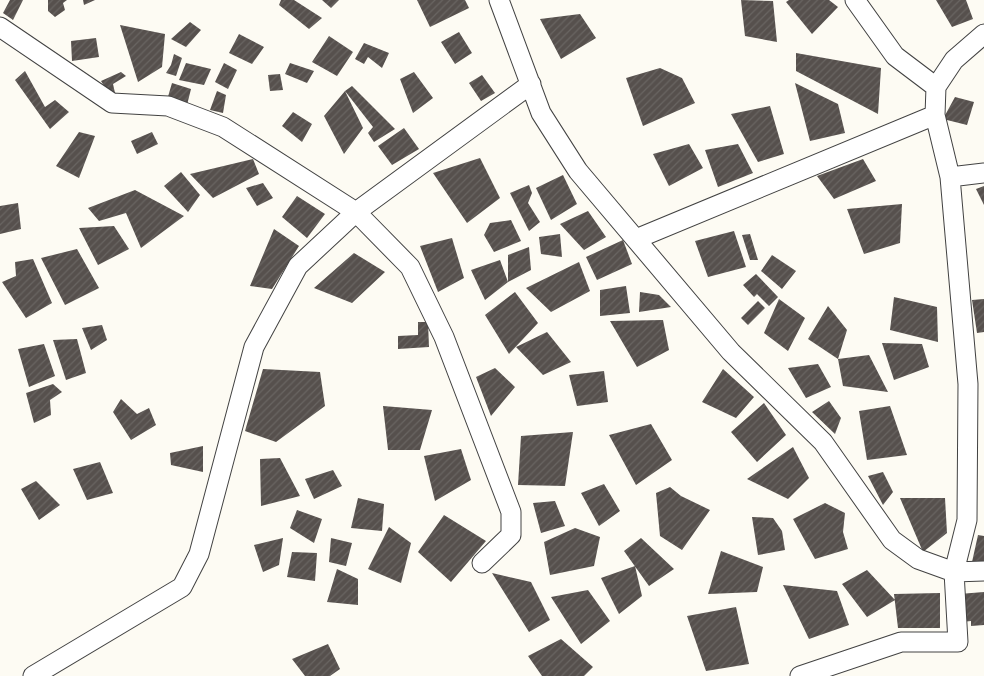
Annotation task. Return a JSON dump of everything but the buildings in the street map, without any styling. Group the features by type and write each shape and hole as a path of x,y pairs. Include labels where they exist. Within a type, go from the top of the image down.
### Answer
{"street":[{"path":"499,0 541,113 578,171 731,352 823,442 892,540 918,559 954,572 984,571"},
{"path":"855,0 895,56 936,87"},
{"path":"0,27 112,103 168,106 223,127 356,212 410,267 444,337 511,512 511,535 482,564"},
{"path":"800,676 902,642 958,642 954,572 967,520 976,381 950,177 935,116 936,87 954,60 984,34"},
{"path":"33,676 182,587 199,554 254,347 298,266 356,212 531,84"},
{"path":"636,239 935,116"},
{"path":"950,177 984,173"}]}
